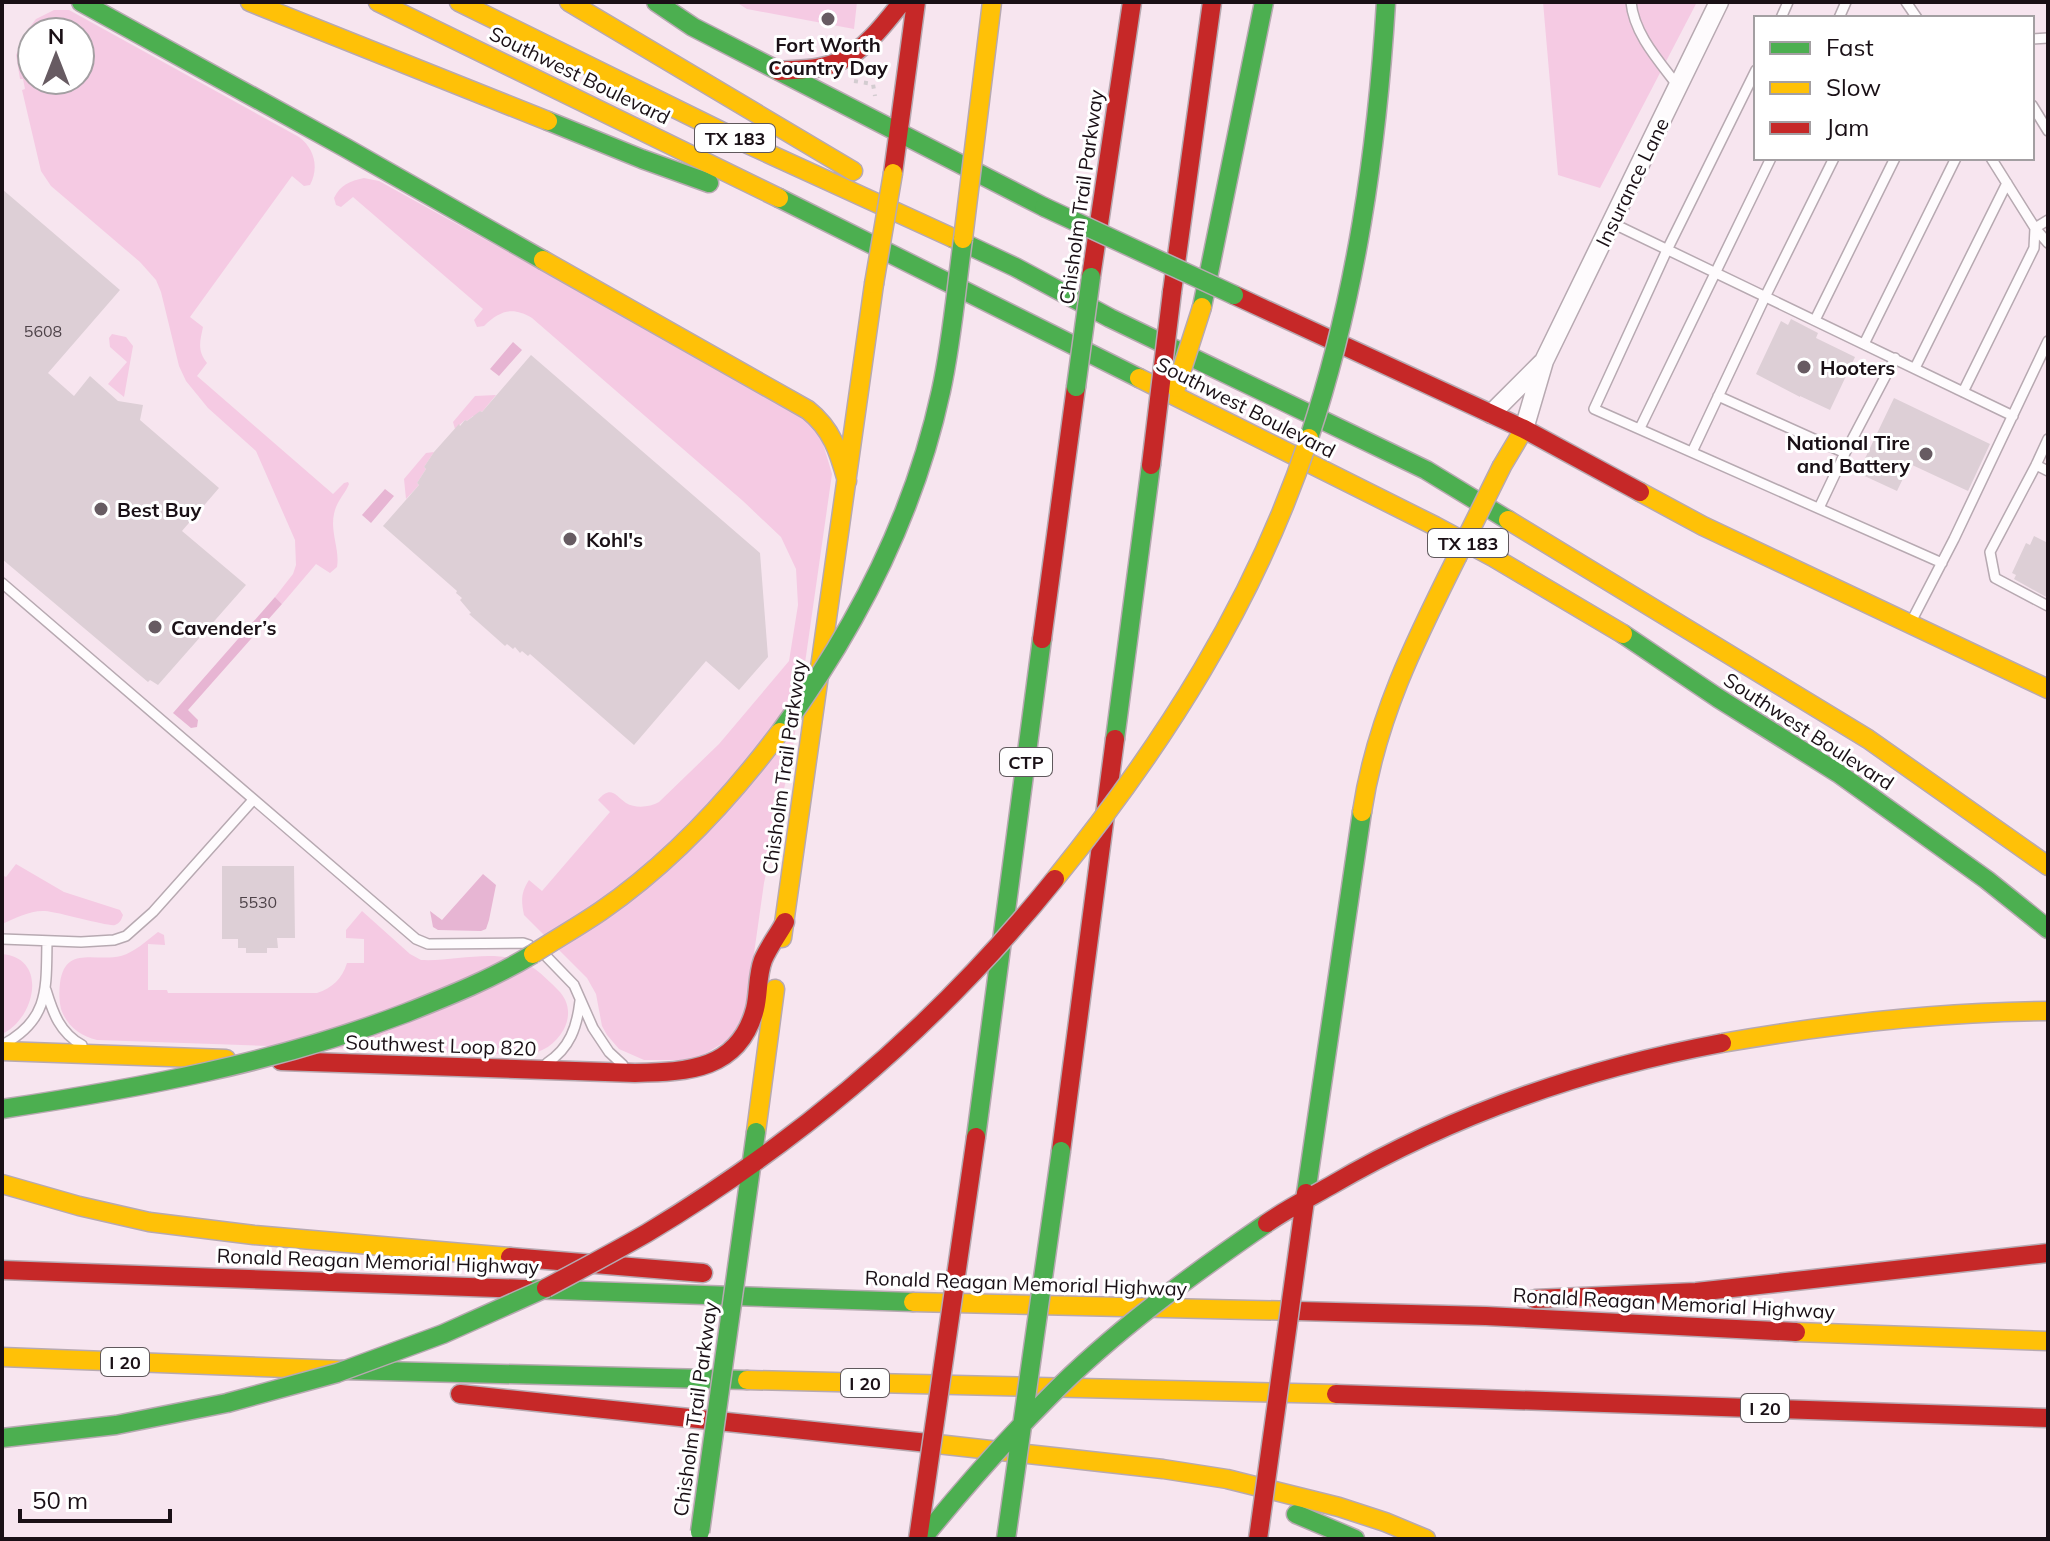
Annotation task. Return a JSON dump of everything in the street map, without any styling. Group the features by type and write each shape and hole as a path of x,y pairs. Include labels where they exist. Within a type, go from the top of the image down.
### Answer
{"main road":[{"path":"81,2 359,155 808,410 830,430 847,481"},
{"path":"250,2 642,159 845,231"},
{"name":"Southwest Boulevard","path":"378,2 645,131 1421,518 1493,557 1631,639 1838,773 1987,880 2048,929"},
{"name":"Southwest Boulevard","path":"459,2 741,141 1015,267 1124,325 1426,470 1868,739 2048,866"},
{"path":"569,2 1015,267"},
{"path":"656,2 693,27 1044,207 1524,429 1703,526 2048,689"},
{"path":"778,71 819,67 844,60 885,24 902,2"},
{"name":"Chisholm Trail Parkway","path":"700,1535 916,2"},
{"path":"2,1109 135,1088 281,1055 330,1042 429,1005 480,982 606,907 675,851 734,791 810,692 855,618 897,529 928,444 950,342 992,2"},
{"name":"Chisholm Trail Parkway","path":"920,1539 1091,277 1132,2"},
{"path":"1006,1539 1061,1151 1212,2"},
{"path":"1151,465 1202,307 1264,2"},
{"path":"2,1438 161,1417 284,1390 410,1348 535,1294 653,1229 789,1138 891,1054 979,967 1030,910 1123,793 1174,721 1237,612 1284,507 1322,396 1353,272 1374,150 1386,2"},
{"path":"1258,1539 1368,773 1377,737 1417,637 1502,466 1524,429"},
{"name":"Southwest Loop 820","path":"2,1051 536,1071 668,1073 690,1070 712,1064 733,1051 747,1033 755,1010 762,962 785,922"},
{"path":"920,1539 1044,1402 1172,1291 1286,1209 1408,1145 1538,1089 1597,1071 1731,1041 1880,1020 1995,1011 2048,1011"},
{"path":"2,1184 149,1222 254,1235 751,1278 799,1299"},
{"path":"1486,1316 1531,1299 1696,1292 2048,1253"},
{"name":"Ronald Reagan Memorial Highway","path":"2,1270 799,1299 1486,1316 1719,1329 2048,1341"},
{"name":"I 20","path":"2,1357 247,1368 1483,1398 2048,1418"},
{"path":"247,1368 317,1389 347,1390"},
{"path":"437,1393 1163,1469 1282,1492 1355,1512 1426,1539"},
{"path":"1163,1469 1298,1514 1355,1539"}],"street":[{"name":"Insurance Lane","path":"1524,429 1544,361 1719,2"},
{"name":"Insurance Lane","path":"1491,414 1544,361"}],"lane":[{"path":"1631,2 1632,13 1646,43 1678,86"},
{"path":"1754,74 1667,250 1594,409 1942,563"},
{"path":"2034,108 2048,131"},
{"path":"1640,428 1770,160"},
{"path":"1692,452 1833,160"},
{"path":"1815,320 1894,160"},
{"path":"1864,344 1955,160"},
{"path":"1992,160 2035,228 2046,240 2034,248"},
{"path":"1915,368 2007,183"},
{"path":"2035,228 2048,220"},
{"path":"1612,223 2013,416"},
{"path":"1963,392 2034,248 2035,228"},
{"path":"1910,625 2048,341"},
{"path":"1819,508 1895,358"},
{"path":"1718,396 1845,453"},
{"path":"2048,439 1990,552 1995,578 2048,606"},
{"path":"2036,465 2048,471"},
{"path":"2,583 416,939 428,944 523,943 544,954 574,985 601,1041 619,1062 635,1073"},
{"path":"2,939 100,942 126,936 153,912 253,800"},
{"path":"47,941 46,990 51,1009 74,1041 108,1056"},
{"path":"2,1045 28,1027 46,990"},
{"path":"536,1071 553,1060 570,1039 578,1018 580,998"}],"path":[{"path":"851,75 855,82 873,84 875,98"}],"shaded area":[{"name":"Fort Worth Country Day","path":"736,2 857,2 854,29 747,9"},
{"path":"1543,2 1697,2 1600,188 1558,175"},
{"path":"54,10 69,10 80,16 42,16"},
{"path":"96,25 299,137 309,147 314,159 310,185 304,186 292,176 190,317 203,327 201,350 207,363 197,376 333,494 344,483 349,484 334,514 337,567 330,573 316,564 282,604 275,597 293,574 296,565 295,540 256,451 208,408 186,381 179,366 156,280 140,262 51,186 41,171 23,96 96,96"},
{"path":"364,178 379,181 801,414 820,433 832,474 793,747 764,883 746,1010 731,1038 695,1060 644,1060 619,1049 602,1026 596,994 587,978 524,915 523,893 529,880 542,891 610,812 598,800 602,795 613,793 638,807 659,802 719,744 789,661 798,605 796,569 781,537 532,318 512,311 477,327 474,320 483,309 353,197 341,207 336,205 334,198 342,187"},
{"path":"112,334 126,337 133,346 124,397 108,384 127,362 110,347"},
{"path":"513,342 522,350 499,376 490,369"},
{"path":"496,395 482,412 455,429 453,422 475,396"},
{"path":"434,452 424,467 426,469 417,483 419,485 406,499 404,479 426,453"},
{"path":"385,489 394,496 371,523 362,515"},
{"path":"275,597 282,604 188,710 198,720 197,727 191,728 173,713"},
{"path":"16,864 64,892 120,910 123,915 121,920 111,925 40,911 2,924 2,875 6,877"},
{"path":"483,874 496,885 486,929 438,930 433,927 430,911 442,920"},
{"path":"362,911 410,954 421,960 494,956 522,962 535,969 567,1003 564,1029 548,1047 525,1055 97,1040 75,1029 61,1009 60,983 68,964 75,959 121,956 158,932 164,935 165,945 148,944 148,990 167,990 168,993 317,993 336,982 347,963 364,963 364,939 346,938 346,930"},
{"path":"2,954 17,958 26,966 32,990 23,1016 2,1034"}],"building":[{"path":"2,189 120,290 48,373 74,396 90,376 118,401 143,405 140,420 219,488 182,531 246,585 158,685 150,680 148,682 2,559"},
{"name":"Hooters","path":"1791,319 1818,333 1816,338 1855,357 1830,410 1756,374 1781,321 1788,325"},
{"name":"Kohl's","path":"531,355 760,553 768,657 739,690 706,661 634,745 530,654 520,653 507,644 505,646 469,614 457,591 383,526 419,485 417,483 426,469 424,467 434,452 459,424 482,412"},
{"name":"National Tire and Battery","path":"1894,398 1990,444 1968,491 1910,464 1897,491 1858,473"},
{"path":"2034,536 2048,543 2048,598 2014,579 2016,575 2012,573 2026,543 2030,545"},
{"path":"222,866 294,866 295,938 277,938 278,948 267,948 267,953 246,953 246,948 238,948 238,939 222,939"}],"traffic: fast":[{"path":"81,2 543,260"},
{"path":"656,2 693,27 1044,207"},
{"path":"1202,307 1264,2"},
{"path":"1309,438 1340,331 1362,223 1377,113 1386,2"},
{"path":"548,121 709,183"},
{"path":"779,198 1139,378"},
{"path":"1044,207 1234,295"},
{"path":"953,238 1110,318 1426,470 1508,520"},
{"path":"780,732 808,693 857,612 879,570 915,483 945,372 963,239"},
{"path":"1076,387 1091,277"},
{"path":"1115,739 1151,465"},
{"path":"1623,634 1838,773 1987,880 2048,929"},
{"path":"976,1137 1042,639"},
{"path":"1306,1193 1362,812"},
{"path":"2,1109 156,1083 307,1046 357,1031 438,1000 487,979 533,954"},
{"path":"700,1532 756,1132"},
{"path":"1006,1539 1061,1151"},
{"path":"922,1539 999,1449 1073,1373 1153,1305 1267,1223"},
{"path":"2,1438 116,1425 227,1403 337,1373 443,1334 546,1288"},
{"path":"526,1289 913,1302"},
{"path":"342,1370 747,1380"},
{"path":"1296,1514 1355,1539"}],"traffic: slow":[{"path":"250,2 548,121"},
{"path":"378,2 779,198"},
{"path":"459,2 741,141 953,238"},
{"path":"569,2 853,171"},
{"path":"963,239 992,2"},
{"path":"874,284 893,173"},
{"path":"543,260 808,410 834,442 847,481"},
{"path":"782,938 874,284"},
{"path":"1176,388 1202,307"},
{"path":"1139,378 1435,526 1623,634"},
{"path":"1502,466 1524,429"},
{"path":"1055,879 1133,777 1202,670 1262,557 1309,438"},
{"path":"1457,557 1502,466"},
{"path":"1640,492 1703,526 2048,689"},
{"path":"1508,520 1868,739 2048,866"},
{"path":"1362,812 1368,778 1387,713 1412,650 1457,557"},
{"path":"533,954 601,911 652,872 720,806 780,732"},
{"path":"756,1132 775,989"},
{"path":"1722,1043 1884,1020 2048,1011"},
{"path":"2,1051 226,1059"},
{"path":"2,1184 149,1222 254,1235 510,1257"},
{"path":"913,1302 1298,1311"},
{"path":"1796,1332 2048,1341"},
{"path":"2,1357 342,1370"},
{"path":"747,1380 1336,1394"},
{"path":"928,1443 1227,1479 1339,1507 1426,1539"}],"traffic: jam":[{"path":"779,71 827,66 851,55 875,34 902,2"},
{"path":"893,173 916,2"},
{"path":"1091,277 1132,2"},
{"path":"1172,292 1212,2"},
{"path":"1151,465 1172,292"},
{"path":"1234,295 1524,429 1640,492"},
{"path":"1042,639 1076,387"},
{"path":"1061,1151 1115,739"},
{"path":"546,1288 647,1233 705,1197 815,1117 917,1029 965,981 1055,879"},
{"path":"281,1061 635,1073 674,1071 709,1064 737,1045 747,1029 755,1009 763,960 785,922"},
{"path":"1267,1223 1376,1160 1471,1116 1619,1066 1722,1043"},
{"path":"918,1539 976,1137"},
{"path":"1258,1539 1306,1193"},
{"path":"1535,1299 1696,1292 2048,1253"},
{"path":"510,1257 703,1273"},
{"path":"2,1270 526,1289"},
{"path":"1298,1311 1486,1316 1796,1332"},
{"path":"460,1394 928,1443"},
{"path":"1336,1394 2048,1418"}],"place":[{"name":"Fort Worth Country Day","path":"828,19"},
{"name":"Hooters","path":"1804,367"},
{"name":"National Tire and Battery","path":"1926,454"},
{"name":"Best Buy","path":"101,509"},
{"name":"Kohl's","path":"570,539"},
{"name":"Cavender’s","path":"155,627"}]}
